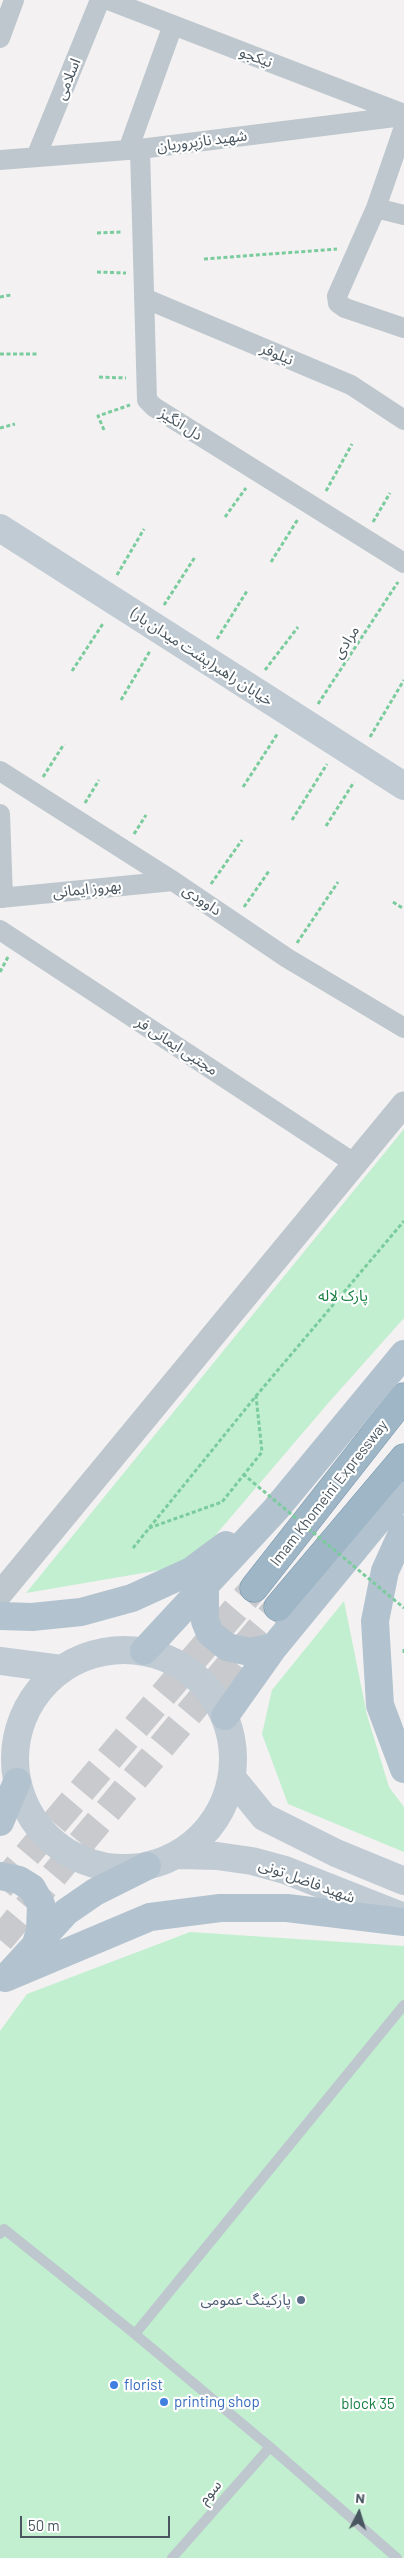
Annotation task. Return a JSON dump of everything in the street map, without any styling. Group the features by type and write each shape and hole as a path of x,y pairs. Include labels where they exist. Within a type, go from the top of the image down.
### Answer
{"highway":[{"name":"Imam Khomeini Expressway","path":"254,1588 404,1397"},
{"name":"Imam Khomeini Expressway","path":"278,1607 404,1458"}],"main road":[{"name":"خیابان راهبر(پشت میدان بار)","path":"0,528 404,786"},
{"path":"144,1651 276,1509 404,1354"},
{"path":"225,1716 274,1647 384,1513 404,1495"},
{"path":"0,1616 32,1617 81,1612 132,1598 191,1571 276,1509"},
{"path":"404,1529 385,1571 375,1621 380,1704 404,1769"},
{"path":"204,1586 205,1622 210,1633 227,1647 250,1652 274,1647"},
{"path":"3,1981 66,1912 95,1892 147,1866 178,1855 203,1836 222,1809 232,1779 233,1747 225,1716 206,1686 178,1663 144,1651 115,1650 87,1656 61,1669 38,1691 22,1719 14,1750 17,1782 29,1814 51,1841 80,1859 113,1868 147,1866"},
{"path":"0,1662 61,1669"},
{"path":"0,1722 14,1750"},
{"path":"232,1779 264,1817 336,1853 404,1881"},
{"path":"0,1822 17,1782"},
{"path":"274,1867 268,1854 269,1844 272,1837 288,1829"},
{"name":"شهید فاضل تونی","path":"178,1855 218,1856 274,1867 404,1917"},
{"path":"0,1876 18,1880 32,1888 41,1904 40,1930 36,1944"},
{"path":"3,1981 150,1917 220,1908 287,1908 404,1922"}],"street":[{"path":"0,38 14,0"},
{"name":"اسلامی","path":"36,157 100,0"},
{"name":"نیکجو","path":"108,0 403,114"},
{"path":"134,150 173,25"},
{"path":"403,114 376,208 337,296 338,303 345,308 404,328"},
{"name":"شهید نازپروریان","path":"0,160 134,150 403,114"},
{"name":"دل انگیز","path":"134,150 143,232 148,400 154,407 364,538 402,571"},
{"path":"376,208 404,215"},
{"name":"نیلوفر","path":"144,298 351,385 404,420"},
{"name":"داوودی","path":"0,771 173,880 287,958 404,1028"},
{"path":"0,814 1,898"},
{"name":"بهروز ایمانی","path":"1,898 173,880"},
{"name":"مجتبی ایمانی فر","path":"0,930 354,1163"},
{"path":"0,1594 404,1104"}],"lane":[{"path":"135,2334 404,2006"},
{"path":"0,2234 4,2228 135,2334 270,2447 397,2558"},
{"name":"سوم","path":"172,2558 270,2447"}],"path":[{"path":"97,234 143,232"},
{"path":"204,259 358,248"},
{"path":"97,272 144,273"},
{"path":"0,297 11,295"},
{"path":"0,354 37,354"},
{"path":"99,377 147,380"},
{"path":"104,430 98,416 148,400"},
{"path":"0,428 15,424"},
{"path":"271,562 352,444"},
{"path":"225,517 258,471"},
{"path":"364,538 390,493"},
{"path":"72,671 111,599 144,529"},
{"path":"121,700 195,557"},
{"name":"مرادی","path":"244,787 298,718 402,571"},
{"path":"205,659 247,591"},
{"path":"251,688 298,627"},
{"path":"326,826 355,755 404,680"},
{"path":"33,792 64,744"},
{"path":"292,820 355,755"},
{"path":"75,818 99,780"},
{"path":"201,899 242,840"},
{"path":"234,922 269,871"},
{"path":"287,958 338,882"},
{"path":"393,902 404,909"},
{"path":"133,1548 256,1396 404,1221"},
{"path":"148,1528 222,1502 262,1452 256,1396"},
{"path":"243,1474 404,1608"}],"green space":[{"name":"پارک لاله","path":"404,1129 404,1318 330,1401 190,1565 26,1593"},
{"path":"344,1601 367,1715 389,1787 404,1807 404,1852 288,1804 262,1734 272,1690"},
{"name":"block 35","path":"190,1932 404,1946 404,2558 0,2558 0,2031 27,1994"}],"tunnel":[{"path":"0,1887 254,1588"},
{"path":"0,1940 278,1607"}],"place":[{"name":"پارکینگ عمومی","path":"301,2300"},
{"name":"florist","path":"114,2385"},
{"name":"printing shop","path":"164,2402"}]}
